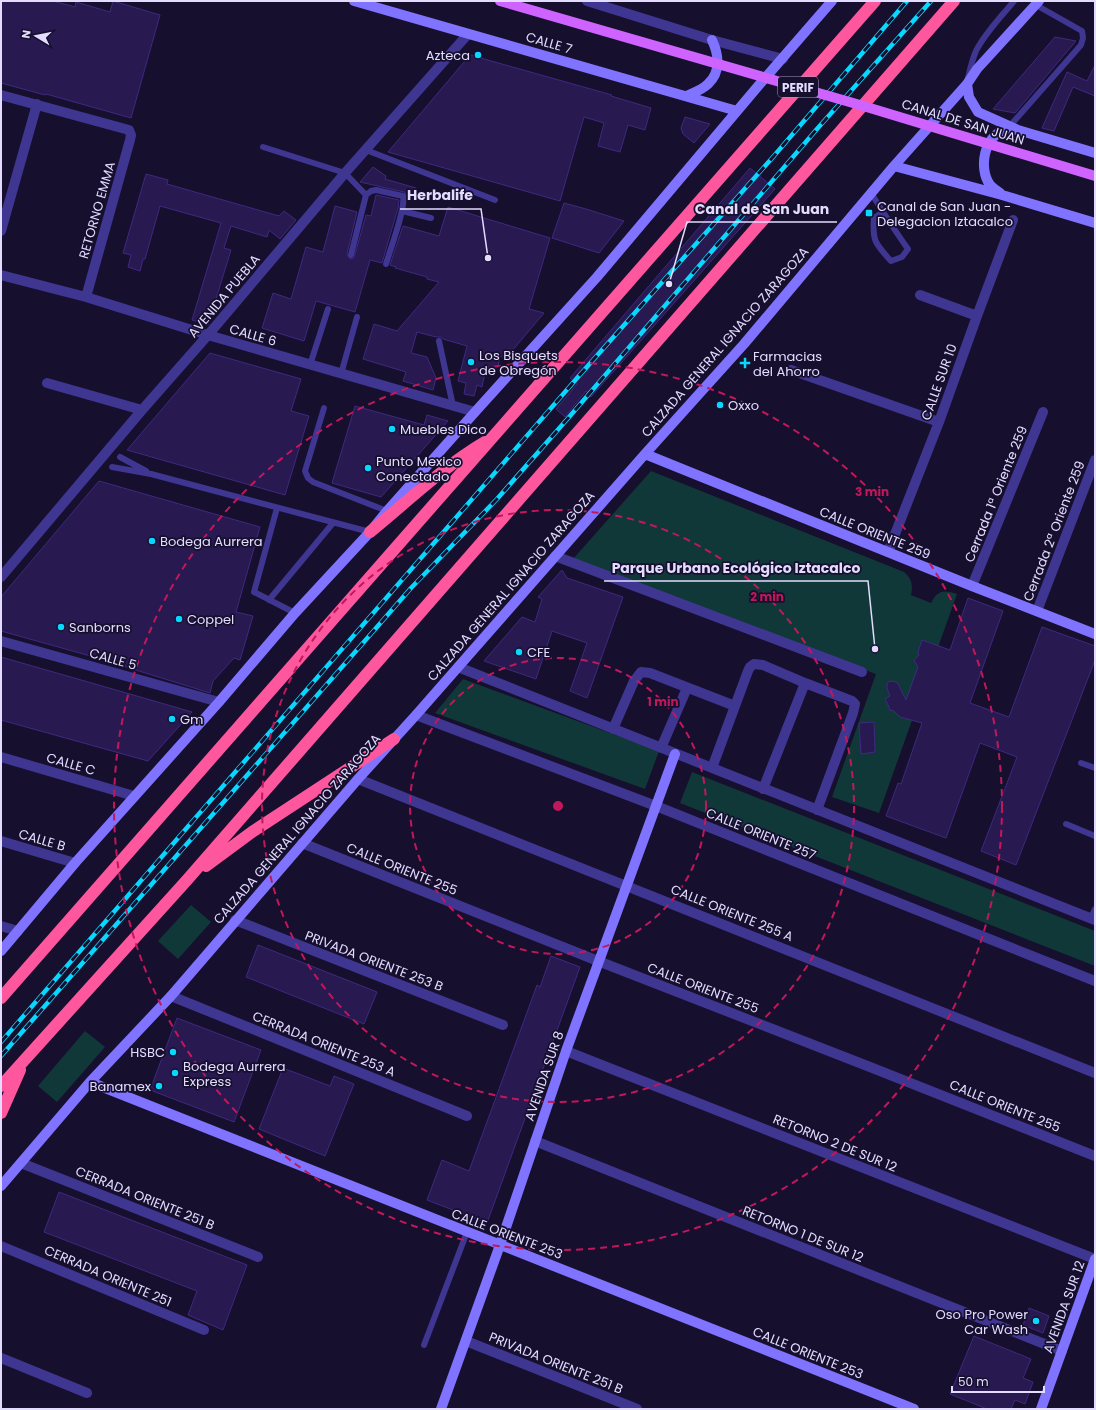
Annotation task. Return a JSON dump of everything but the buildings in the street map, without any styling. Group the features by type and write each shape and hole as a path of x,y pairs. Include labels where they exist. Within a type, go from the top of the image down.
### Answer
{"highway":[{"path":"1,998 875,1"},
{"path":"1,1086 187,880 954,1"},
{"path":"370,532 435,477 465,454 495,436"},
{"path":"187,880 252,832 394,739"},
{"path":"1,1113 24,1060"}],"main road":[{"name":"CALLE 7","path":"354,1 738,111"},
{"name":"CANAL DE SAN JUAN","path":"500,1 860,105 1095,176"},
{"path":"1,951 75,863 219,702 294,613 370,532 475,412 597,278 783,59 829,2"},
{"name":"CALZADA GENERAL IGNACIO ZARAGOZA","path":"1,1186 90,1082 171,996 358,778 416,715 645,454 744,344 894,166 967,84 977,69 1037,3"},
{"path":"686,96 708,85 714,77 718,59 717,50 712,40"},
{"name":"CANAL DE SAN JUAN","path":"967,84 969,97 978,112 1013,128 1095,154"},
{"path":"1002,195 990,185 986,175 984,164 986,150 992,138 998,133 1013,128"},
{"path":"894,166 1002,195 1095,223"},
{"name":"CALLE ORIENTE 259","path":"645,454 1095,634"},
{"name":"AVENIDA SUR 8","path":"441,1409 500,1245 598,961 675,754"},
{"name":"CALLE ORIENTE 253","path":"90,1082 914,1409"},
{"name":"AVENIDA SUR 12","path":"1041,1409 1095,1259"}],"street":[{"path":"587,1 712,40 783,59"},
{"name":"AVENIDA PUEBLA","path":"1,577 344,173 468,34"},
{"path":"1,95 37,104 1,230"},
{"name":"RETORNO EMMA","path":"37,104 129,130 131,135 86,297"},
{"name":"CALLE SUR 10","path":"888,552 939,422 1013,220"},
{"name":"CALLE 6","path":"1,275 86,297 208,335 475,412"},
{"path":"920,295 977,316"},
{"path":"792,370 939,422"},
{"path":"46,383 142,410"},
{"name":"Cerrada 1ª Oriente 259","path":"972,586 1043,412"},
{"name":"Cerrada 2ª Oriente 259","path":"1037,611 1095,460"},
{"path":"555,556 862,672"},
{"name":"CALLE 5","path":"1,641 219,702"},
{"path":"712,768 748,672 754,664 763,665 852,701 855,704 854,712 817,810"},
{"path":"458,667 763,789 1094,916"},
{"path":"613,729 634,681 641,672 650,673 735,706"},
{"path":"763,789 805,683"},
{"path":"661,748 687,688"},
{"name":"CALLE ORIENTE 257","path":"416,715 656,806 1095,980"},
{"name":"CALLE C","path":"1,757 134,796"},
{"name":"CALLE ORIENTE 255 A","path":"358,778 1095,1073"},
{"name":"CALLE B","path":"1,841 75,863"},
{"name":"CALLE ORIENTE 255","path":"302,843 1095,1156"},
{"name":"PRIVADA ORIENTE 253 B","path":"235,920 502,1025"},
{"path":"1,926 18,931"},
{"name":"CERRADA ORIENTE 253 A","path":"171,996 467,1116"},
{"name":"RETORNO 2 DE SUR 12","path":"566,1051 1095,1259"},
{"name":"RETORNO 1 DE SUR 12","path":"535,1141 1062,1350"},
{"name":"CERRADA ORIENTE 251 B","path":"21,1163 258,1257"},
{"name":"CERRADA ORIENTE 251","path":"1,1246 204,1330"},
{"name":"PRIVADA ORIENTE 251 B","path":"466,1341 637,1409"},
{"path":"1,1358 87,1393"}],"lane":[{"path":"967,84 971,64 976,51 986,35 1014,1"},
{"path":"1013,128 1081,45 1083,38 1082,31 1037,3"},
{"path":"262,147 344,173 366,195"},
{"path":"366,150 495,200"},
{"path":"351,255 366,195 371,191 376,190 403,196 404,200 402,211 386,264"},
{"path":"871,193 908,249 902,257 891,261 875,242 873,228 874,218 883,212"},
{"path":"402,211 431,218"},
{"path":"310,365 328,309"},
{"path":"340,374 357,317"},
{"path":"438,341 453,406"},
{"path":"324,408 305,471 308,478 313,482 387,511"},
{"path":"120,457 151,474"},
{"path":"112,467 151,474 370,532"},
{"path":"277,508 254,592 294,613"},
{"path":"269,600 333,523"},
{"path":"1081,763 1095,768"},
{"path":"1066,824 1095,836"},
{"path":"424,1345 466,1232"}],"green space":[{"path":"651,471 904,572 909,577 911,582 911,595 931,603 939,593 945,591 957,594 879,813 832,797 876,674 573,559"},
{"path":"463,679 659,751 645,789 435,713"},
{"path":"692,772 1095,931 1095,966 680,803"},
{"path":"191,905 211,922 178,959 158,941"},
{"path":"85,1031 105,1047 57,1102 38,1086"}],"railway":[{"path":"1,1042 578,377 773,157 907,1"},
{"path":"1,1056 411,588 497,499 817,129 931,1"}],"place":[{"name":"Azteca","path":"478,55"},
{"name":"Canal de San Juan - Delegacion Iztacalco","path":"869,213"},
{"name":"Herbalife","path":"488,258"},
{"name":"Canal de San Juan","path":"669,284"},
{"name":"Los Bisquets de Obregón","path":"471,362"},
{"name":"Farmacias del Ahorro","path":"745,363"},
{"name":"Oxxo","path":"720,405"},
{"name":"Muebles Dico","path":"392,429"},
{"name":"Punto Mexico Conectado","path":"368,468"},
{"name":"Bodega Aurrera","path":"152,541"},
{"name":"Coppel","path":"179,619"},
{"name":"Sanborns","path":"61,627"},
{"name":"Parque Urbano Ecológico Iztacalco","path":"875,649"},
{"name":"CFE","path":"519,652"},
{"name":"Gm","path":"172,719"},
{"name":"HSBC","path":"173,1052"},
{"name":"Bodega Aurrera Express","path":"175,1073"},
{"name":"Banamex","path":"159,1086"},
{"name":"Oso Pro Power Car Wash","path":"1036,1321"}]}
